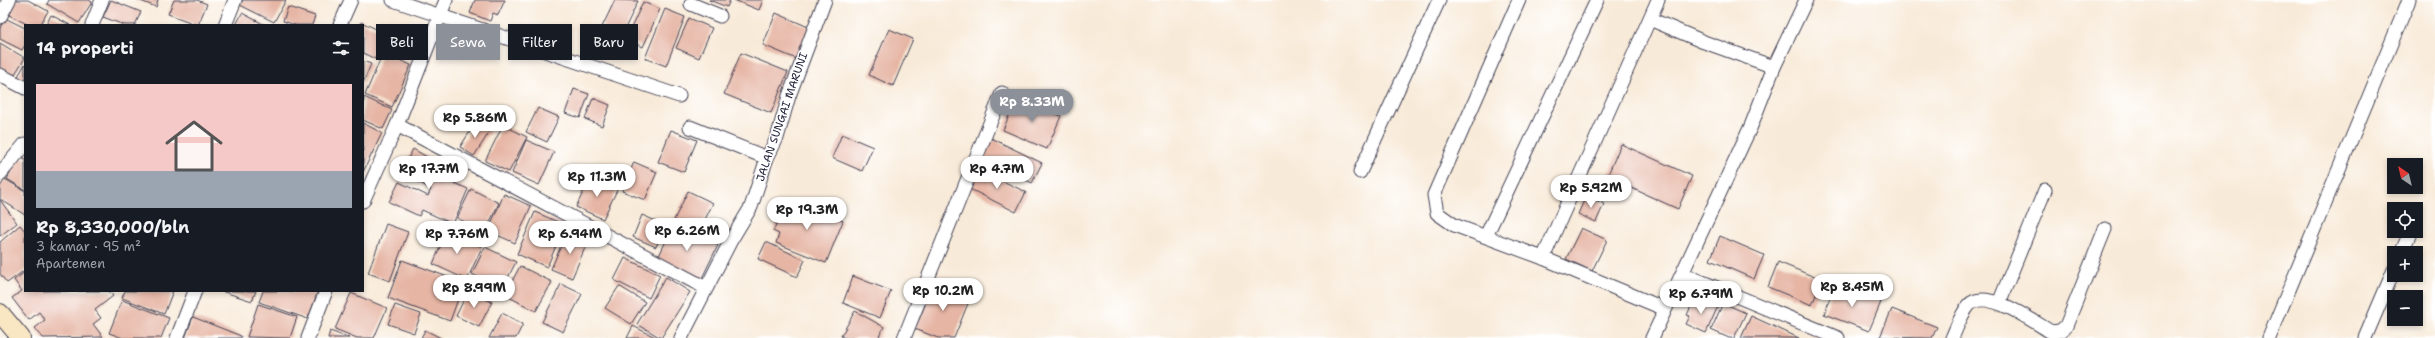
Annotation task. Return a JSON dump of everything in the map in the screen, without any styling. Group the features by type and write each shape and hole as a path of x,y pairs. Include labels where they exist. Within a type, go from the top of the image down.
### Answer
{"street":[{"path":"0,17 9,0"},
{"path":"92,24 102,0"},
{"path":"225,24 235,0"},
{"path":"340,24 351,0"},
{"path":"393,0 590,68 679,96"},
{"path":"364,199 397,125 446,0"},
{"name":"JALAN SUNGAI MARUNI","path":"680,338 730,242 751,207 767,158 777,138 789,96 825,0"},
{"path":"1360,172 1439,0"},
{"path":"1519,0 1434,196 1438,213 1454,225 1543,258 1665,309"},
{"path":"1486,236 1597,0"},
{"path":"1543,258 1658,0"},
{"path":"1652,338 1751,126 1774,67 1806,0"},
{"path":"2269,338 2409,0"},
{"path":"688,1 720,16"},
{"path":"1650,19 1704,42 1774,67"},
{"path":"0,75 24,87"},
{"path":"904,338 1002,93"},
{"path":"397,125 706,288"},
{"path":"690,127 767,158"},
{"path":"0,174 24,148"},
{"path":"1999,303 2045,190"},
{"path":"1952,338 1963,314 1970,304 1980,299 1999,303 2051,332 2060,331 2066,326 2105,229"},
{"path":"1683,274 1838,338"},
{"path":"2365,338 2389,282"},
{"path":"177,338 195,292"},
{"path":"308,338 326,292"},
{"path":"0,313 21,338"}],"building":[{"path":"14,0 28,0 48,11 41,24 27,24 7,14"},
{"path":"49,0 89,0 92,2 79,23 47,4"},
{"path":"111,0 141,12 135,24 121,24 103,17"},
{"path":"138,0 158,0 156,7"},
{"path":"174,0 197,0 207,4 198,24 168,14"},
{"path":"243,0 286,0 274,22 240,5"},
{"path":"475,0 505,0 498,15 493,13 490,21 470,13"},
{"path":"615,0 638,1 627,24 603,24"},
{"path":"709,0 730,0 727,7"},
{"path":"734,0 763,0 759,10"},
{"path":"643,2 660,9 643,47 638,45 638,24 633,24"},
{"path":"288,7 315,16 312,24 292,24 283,21"},
{"path":"665,9 685,17 666,66 645,58"},
{"path":"242,13 263,24 236,24"},
{"path":"776,13 813,29 799,60 763,45"},
{"path":"51,15 68,24 46,24"},
{"path":"5,18 24,28 24,47 22,50 0,39 0,28"},
{"path":"689,18 712,28 699,58 676,48"},
{"path":"361,22 376,29 375,59 364,54 364,24 360,24"},
{"path":"889,29 913,39 893,86 869,75"},
{"path":"0,43 24,57 13,77 0,69"},
{"path":"741,53 788,72 771,113 724,94"},
{"path":"380,60 399,60 411,65 392,107 365,95"},
{"path":"364,61 371,64 364,81"},
{"path":"24,66 24,82 17,78"},
{"path":"574,89 589,94 580,118 565,113"},
{"path":"364,97 392,110 383,129 364,120"},
{"path":"1017,97 1061,116 1047,149 1003,130"},
{"path":"593,98 610,105 602,126 585,119"},
{"path":"538,108 559,117 547,142 526,132"},
{"path":"476,122 490,131 474,156 460,147"},
{"path":"364,124 382,133 364,170"},
{"path":"503,125 527,137 509,172 485,161"},
{"path":"671,130 697,140 684,172 658,162"},
{"path":"842,134 873,147 862,171 832,158"},
{"path":"991,138 1042,163 1032,183 981,158"},
{"path":"526,140 554,152 539,185 512,173"},
{"path":"1621,144 1692,176 1678,209 1607,177"},
{"path":"413,149 450,170 445,179 468,189 453,224 422,210 419,216 389,202 399,182 428,196 431,189 401,172"},
{"path":"19,157 24,160 24,189 7,179"},
{"path":"634,162 657,172 645,200 622,191"},
{"path":"977,169 1026,192 1016,212 968,188"},
{"path":"591,176 618,188 603,219 576,207"},
{"path":"5,179 24,190 24,214 0,199 0,187"},
{"path":"471,189 499,203 485,232 457,218"},
{"path":"688,191 713,203 699,232 674,220"},
{"path":"504,194 531,206 515,243 488,231"},
{"path":"1586,196 1604,204 1596,222 1578,214"},
{"path":"0,200 17,223 0,236"},
{"path":"788,200 843,221 826,263 776,243 779,234 773,231"},
{"path":"535,212 565,225 547,267 517,254"},
{"path":"642,215 665,225 656,247 633,237"},
{"path":"386,224 408,232 390,281 368,273"},
{"path":"674,224 718,245 701,280 657,260"},
{"path":"20,225 24,230 24,271 7,283 0,274 0,242"},
{"path":"1581,228 1607,240 1592,271 1566,259"},
{"path":"447,231 482,247 467,280 433,264"},
{"path":"567,232 588,241 572,278 551,269"},
{"path":"1720,236 1764,255 1754,279 1710,260"},
{"path":"766,242 805,260 797,277 758,259"},
{"path":"485,247 516,262 502,289 472,274"},
{"path":"625,258 660,275 649,298 614,280"},
{"path":"402,260 464,283 450,321 388,298"},
{"path":"1778,262 1822,280 1812,305 1768,287"},
{"path":"520,266 552,282 536,311 505,295"},
{"path":"24,273 24,292 110,292 113,296 95,310 101,318 93,324 103,337 43,338 35,328 45,320 39,312 29,320 12,298 22,291 14,280"},
{"path":"853,276 891,291 880,318 843,303"},
{"path":"666,277 690,292 661,338 637,324"},
{"path":"935,281 971,296 954,338 938,338 915,329"},
{"path":"561,284 582,294 563,332 542,322"},
{"path":"1835,284 1881,302 1869,331 1824,314"},
{"path":"619,286 645,302 631,324 605,308"},
{"path":"468,291 492,302 479,327 456,316"},
{"path":"125,292 173,292 164,314 122,298"},
{"path":"224,292 256,292 252,301"},
{"path":"263,292 318,292 308,319 259,302"},
{"path":"351,293 387,308 374,338 357,338 335,329"},
{"path":"1698,298 1718,306 1706,333 1686,324 1690,316 1687,315 1693,302 1696,303"},
{"path":"122,300 169,318 161,338 123,338 109,333"},
{"path":"1723,303 1746,313 1734,338 1729,338 1711,330"},
{"path":"258,304 297,317 290,338 247,337"},
{"path":"395,305 421,314 414,333 388,324"},
{"path":"1892,309 1937,327 1932,338 1880,337"},
{"path":"855,311 884,327 878,338 845,338 841,336"},
{"path":"502,313 523,324 516,338 489,338"},
{"path":"1751,316 1799,338 1741,338"},
{"path":"193,317 241,336 241,338 185,338"},
{"path":"633,326 657,338 627,338"},
{"path":"425,330 441,338 421,338"},
{"path":"330,331 349,338 328,338"}]}
